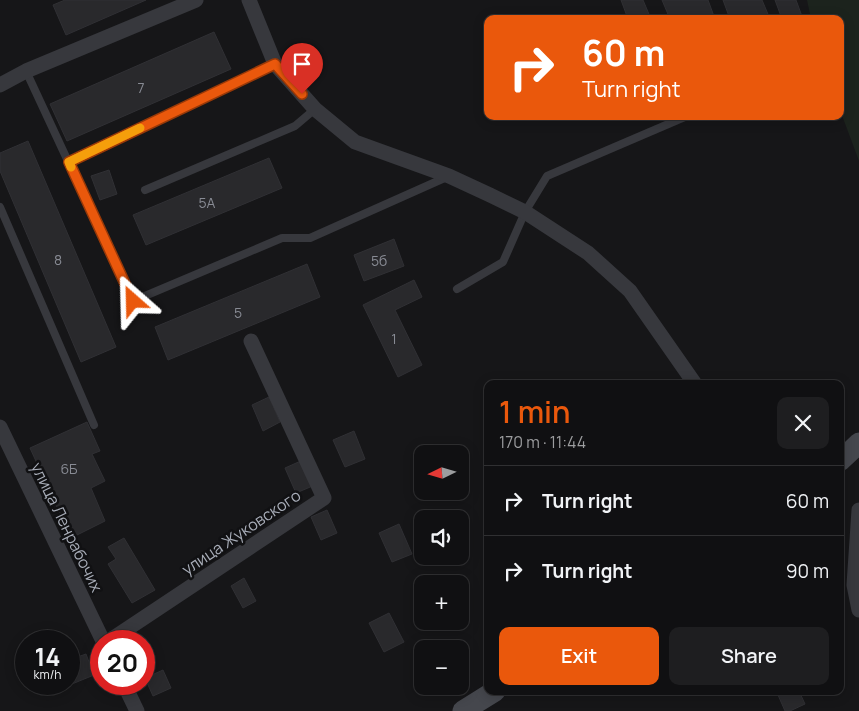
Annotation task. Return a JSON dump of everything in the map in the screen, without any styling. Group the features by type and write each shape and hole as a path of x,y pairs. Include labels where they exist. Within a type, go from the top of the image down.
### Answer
{"main road":[{"path":"844,457 859,444"},
{"path":"463,711 489,695"}],"street":[{"path":"0,86 26,71 196,0"},
{"path":"249,0 275,64 315,108 355,142 449,176 525,212 588,253 630,290 692,380"},
{"name":"улица Жуковского","path":"126,630 324,498 251,341"},
{"name":"улица Ленрабочих","path":"0,427 98,630"},
{"path":"859,510 854,586 859,610"},
{"path":"129,695 137,711"}],"lane":[{"path":"69,162 275,64"},
{"path":"26,71 133,301 282,238 310,238 449,176"},
{"path":"145,190 295,126 315,108"},
{"path":"457,289 503,262 525,212 547,176 679,120"},
{"path":"0,207 94,425"}],"shaded area":[{"path":"807,0 859,0 859,161 844,120 844,15 810,15"}],"building":[{"path":"65,0 146,0 66,35 53,5"},
{"path":"621,0 643,0 649,15 627,15"},
{"path":"662,0 708,0 714,15 668,15"},
{"path":"723,0 762,0 768,15 729,15"},
{"path":"775,0 796,0 802,15 781,15"},
{"path":"214,32 231,69 67,141 50,104"},
{"path":"28,141 116,347 81,362 0,171 0,153"},
{"path":"269,158 282,188 146,245 133,215"},
{"path":"109,170 117,194 100,200 91,176"},
{"path":"394,239 404,266 364,281 354,255"},
{"path":"307,264 320,297 168,360 155,327"},
{"path":"414,280 422,297 395,310 422,365 398,377 363,305"},
{"path":"269,397 280,422 263,431 252,405"},
{"path":"87,422 100,451 92,454 105,481 91,488 105,521 71,538 30,448"},
{"path":"354,431 365,459 345,467 333,440"},
{"path":"303,460 315,485 296,493 285,468"},
{"path":"327,510 337,533 321,540 311,517"},
{"path":"399,524 412,554 392,562 379,533"},
{"path":"124,538 155,590 132,603 108,564 116,559 108,547"},
{"path":"244,578 256,601 243,608 231,586"},
{"path":"389,613 404,642 384,652 369,623"},
{"path":"86,654 90,664 90,677 80,681 80,656"},
{"path":"163,670 171,688 153,696 155,695 155,674"},
{"path":"778,695 801,695 805,704 790,711 785,711"}],"slow traffic":[{"path":"71,167 69,162 140,128"}],"route":[{"path":"133,301 69,162 275,64 302,94"}]}
